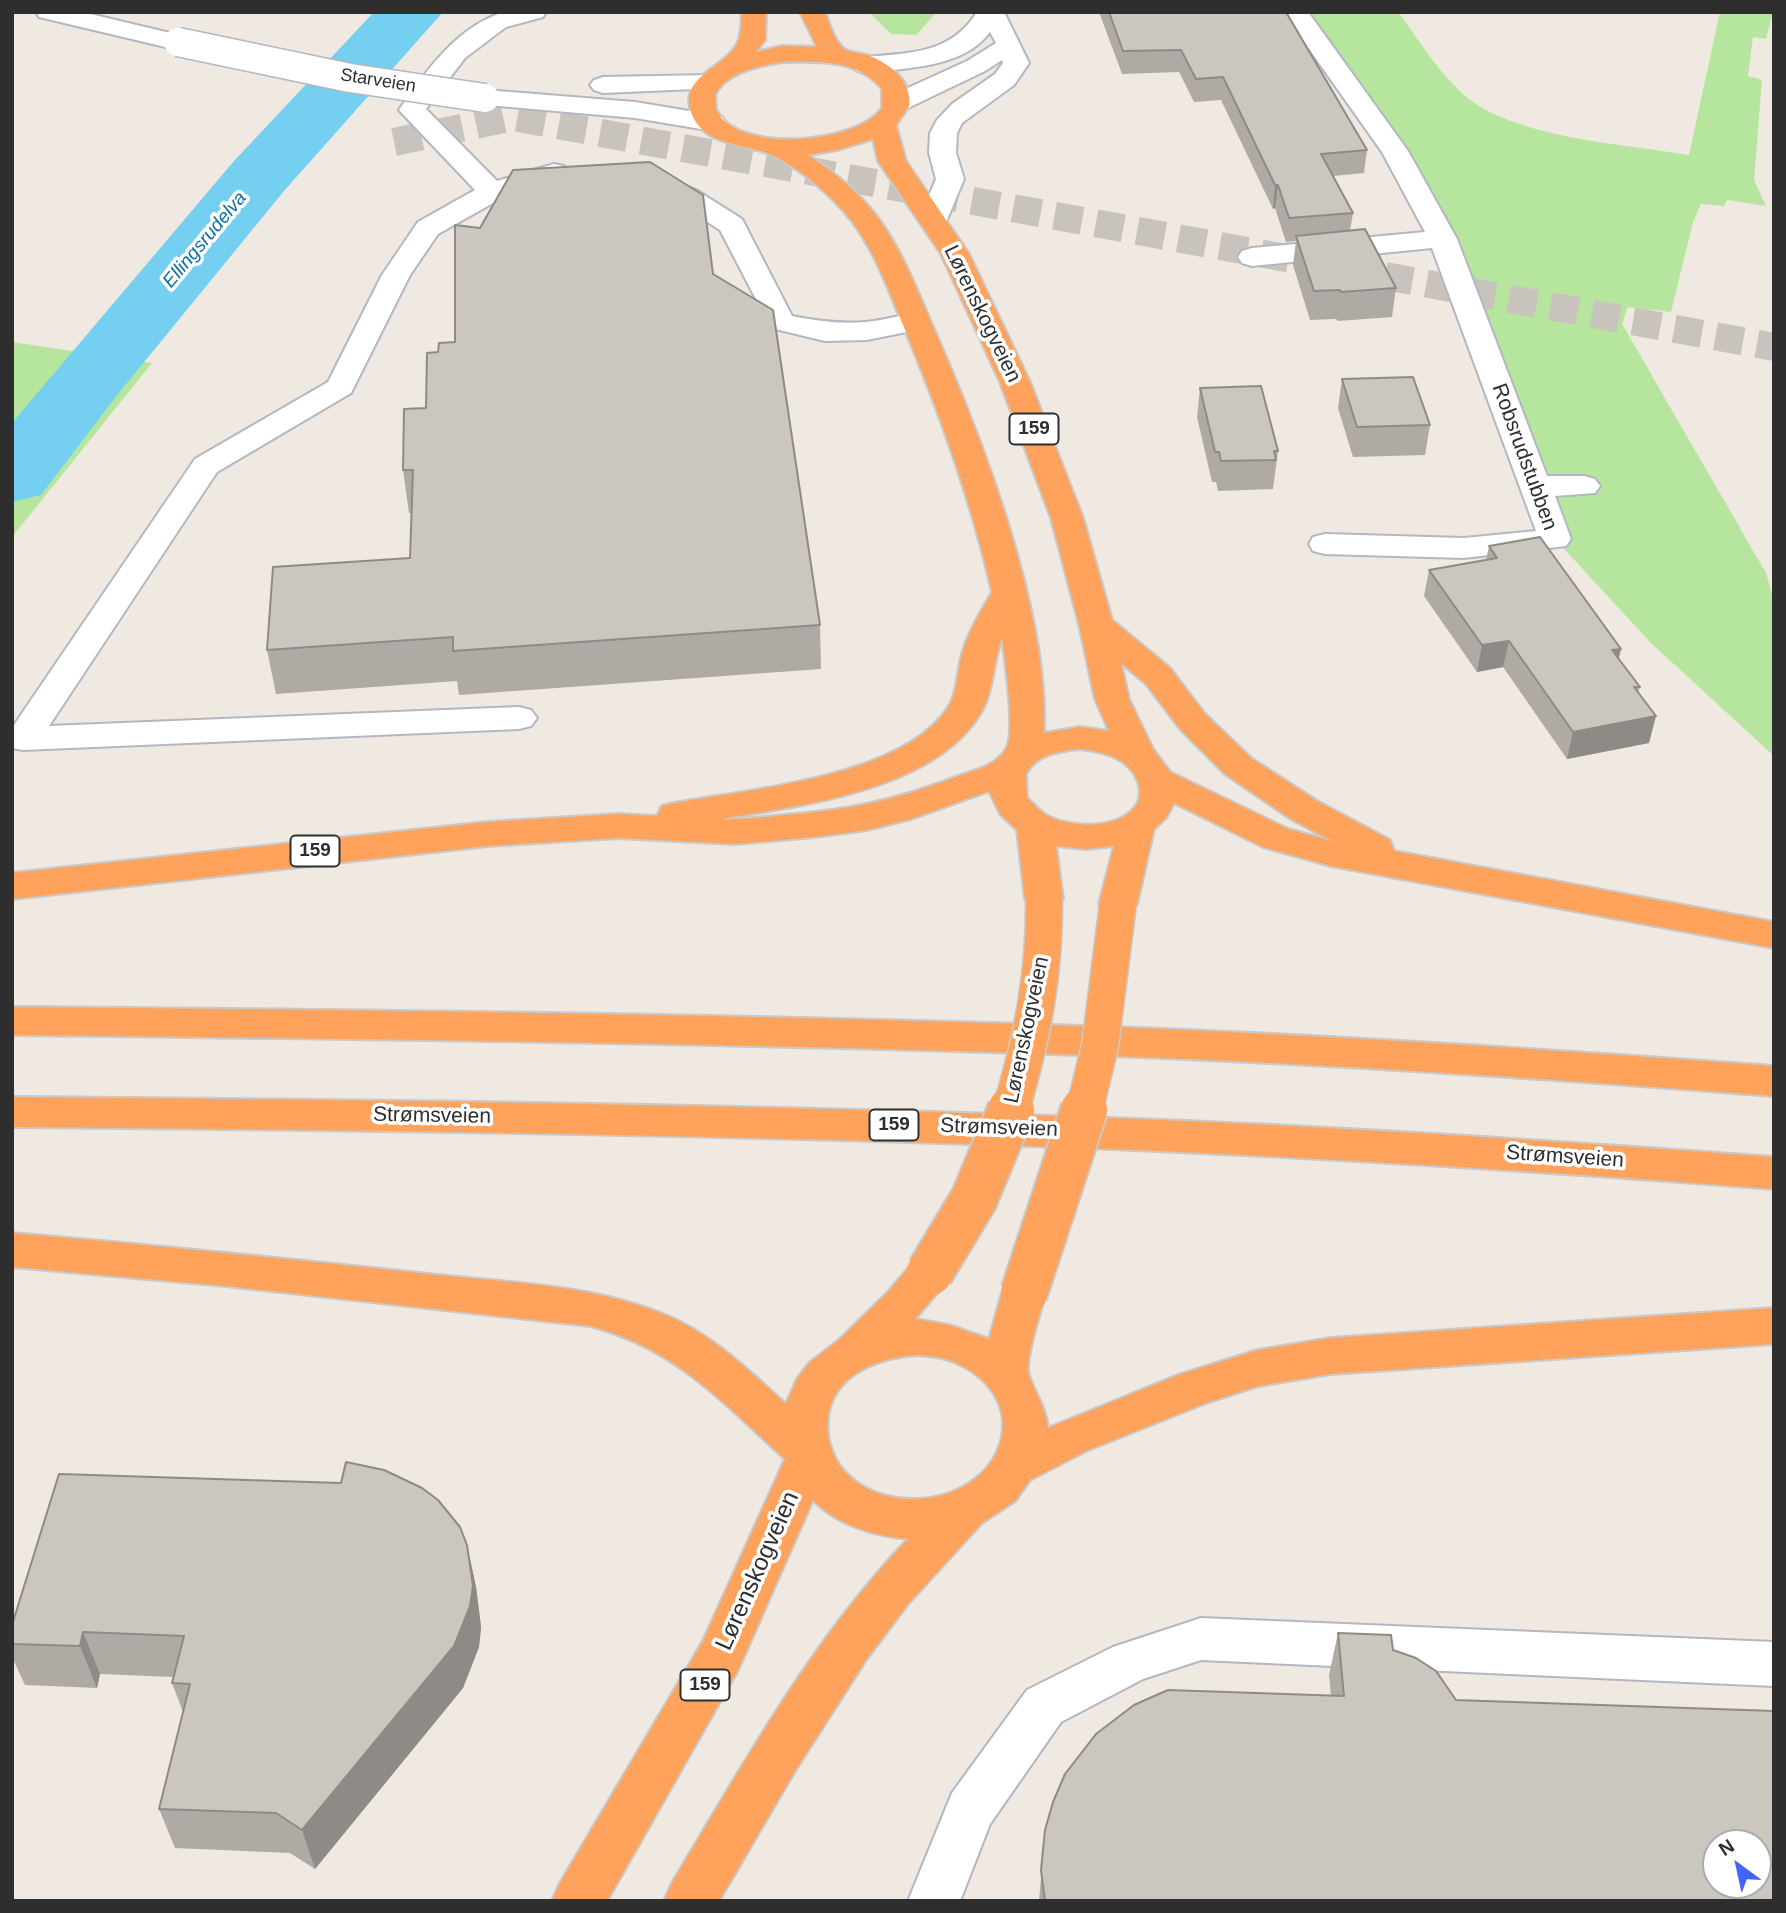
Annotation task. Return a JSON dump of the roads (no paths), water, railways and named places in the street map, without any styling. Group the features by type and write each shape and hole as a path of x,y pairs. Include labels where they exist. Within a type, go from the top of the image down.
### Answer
{"highway":[{"path":"733,66 752,40 754,12"},
{"path":"812,12 820,32 836,56"},
{"name":"159","path":"709,83 733,66 782,54 836,56 865,65 890,82 896,92 890,113"},
{"path":"709,83 701,103 713,123 739,138 777,146 808,147 837,143 863,135 890,113"},
{"name":"Lørenskogveien","path":"890,113 892,161 956,254 1020,394 1068,517 1112,699 1147,767"},
{"path":"777,146 832,184 854,205 894,264 968,451 1009,592 1026,672 1028,726 1018,762 1006,785 1009,800 1019,814 1035,826 1060,835 1087,838 1115,835 1137,825 1156,804 1158,792 1147,767"},
{"path":"618,826 804,792 860,779 908,760 943,736 964,710 974,684 979,652 1009,592"},
{"path":"1096,624 1158,676 1193,722 1238,766 1344,833 1411,866"},
{"path":"618,826 735,832 867,818 911,807 1018,762 1041,745 1059,739 1080,738 1120,745 1147,767 1276,838 1331,853 1774,935"},
{"path":"1005,1376 1013,1331 1024,1293 1087,1101 1100,1046 1118,904 1137,825"},
{"name":"159","path":"12,886 344,848 488,834 618,826"},
{"name":"Lørenskogveien","path":"853,1352 903,1304 949,1245 994,1155 1015,1096 1029,1040 1043,963 1044,899 1035,826"},
{"path":"12,1021 904,1033 1390,1054 1774,1081"},
{"name":"Strømsveien","path":"12,1112 570,1117 904,1125 1421,1148 1774,1173"},
{"name":"159","path":"12,1250 226,1269 590,1309 634,1320 674,1339 716,1370 808,1454 823,1480 845,1500 872,1513 903,1520 936,1519 965,1511"},
{"path":"1016,1466 1070,1438 1194,1388 1258,1368 1331,1356 1774,1326"},
{"name":"159","path":"690,1901 776,1755 849,1645 891,1589 965,1511 1004,1484 1016,1466 1024,1443 1025,1420 1019,1397 1005,1376 981,1355 951,1342 918,1336 884,1340 853,1352 833,1366 812,1395 807,1405 804,1427 808,1454"},
{"name":"Lørenskogveien","path":"578,1901 721,1655 808,1454"}],"street":[{"name":"Starveien","path":"48,12 351,78 492,88 709,83"},
{"path":"492,192 412,110 456,53 497,22 534,12"},
{"path":"865,65 910,60 950,50 971,38 990,12 1009,44 1016,63 1009,77 965,105 953,117 940,138 942,159 950,179 933,219"},
{"name":"Robsrudstubben","path":"1295,12 1395,151 1443,239 1555,539 1464,548 1325,544"},
{"name":"Starveien","path":"170,16 324,53 492,88 713,123"},
{"path":"890,113 976,66 1009,44"},
{"path":"519,718 23,739 206,466 340,387 396,275 428,228 492,192 554,172 581,173"},
{"path":"634,179 686,195 732,225 781,322 825,332 867,331 916,322"},
{"path":"1252,257 1443,239"},
{"path":"1535,486 1584,486"},
{"path":"934,1901 970,1810 1044,1706 1130,1662 1201,1639 1774,1664"}],"waterway":[{"name":"Ellingsrudelva","path":"12,478 91,377 259,176 318,109 411,12"}],"tunnel":[{"path":"394,142 513,117 1774,347"}]}
